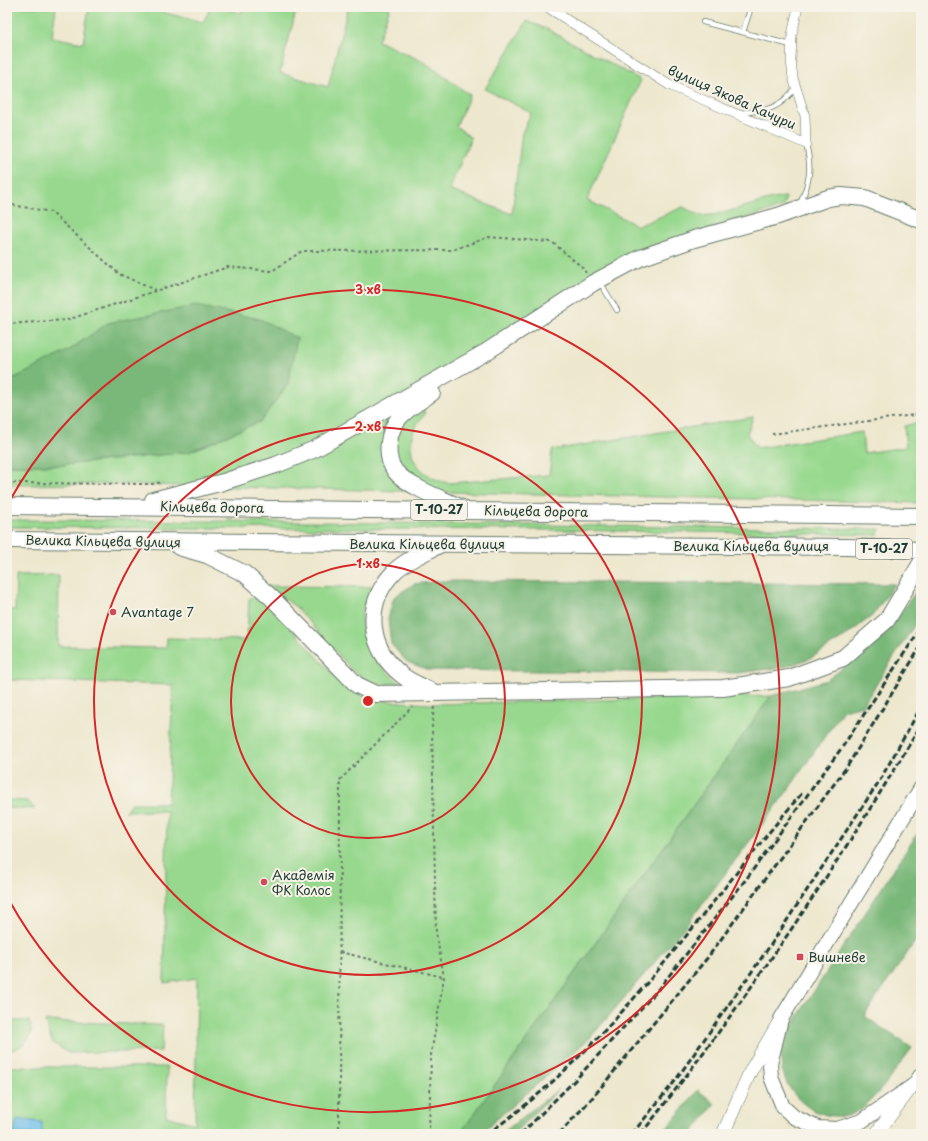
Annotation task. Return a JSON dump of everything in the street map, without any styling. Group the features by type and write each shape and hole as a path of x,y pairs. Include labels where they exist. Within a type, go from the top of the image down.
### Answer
{"highway":[{"path":"132,506 223,482 315,449 486,352 596,281 640,258 694,239 798,209 828,198 841,196 865,198 921,220"},
{"path":"467,510 408,481 395,471 389,458 388,443 392,430 400,417 486,352"},
{"name":"Кільцева дорога","path":"7,506 871,514 921,516"},
{"name":"Велика Кільцева вулиця","path":"7,540 847,547 921,550"},
{"path":"158,541 208,555 245,574 273,599 357,685 376,694 723,688 789,678 843,658 886,620 921,563"},
{"path":"430,693 404,677 388,661 374,634 374,609 381,587 395,570 440,544"}],"main road":[{"path":"723,1134 750,1072 921,788"},
{"path":"781,1019 772,1050 770,1064 771,1077 776,1093 783,1107 794,1118 805,1123 818,1128 837,1129 849,1126 862,1121 917,1080"},
{"path":"876,1134 917,1080"}],"street":[{"name":"вулиця Якова Качури","path":"547,7 669,84 806,144"},
{"path":"798,7 791,45 793,78 805,116 806,144"}],"lane":[{"path":"743,32 751,7"},
{"path":"703,22 791,45"},
{"path":"736,114 775,108 786,100 796,87"},
{"path":"798,209 808,186 810,176 806,144"},
{"path":"596,281 617,310"}],"path":[{"path":"7,204 51,212 119,274 156,291"},
{"path":"7,324 67,320 228,267 272,271 302,251 452,250 489,237 552,242 596,281"},
{"path":"772,434 921,414"},
{"path":"7,483 152,484 168,482"},
{"path":"339,1134 340,780 430,693"},
{"path":"429,1134 431,1055 444,977 436,933 430,693"},
{"path":"340,952 444,977"}],"green space":[{"path":"7,7 56,7 52,37 83,43 89,7 166,7 165,13 203,22 211,7 221,7 241,13 243,7 297,7 280,73 328,87 348,7 390,7 378,41 424,62 470,95 456,126 471,138 449,190 512,214 522,133 531,113 485,89 527,21 547,29 641,80 587,200 638,226 683,207 696,214 708,215 786,197 783,207 633,252 592,274 484,347 417,384 425,414 417,425 412,436 411,447 413,457 418,466 426,474 449,483 549,475 552,450 753,417 747,434 757,448 862,432 864,453 906,447 904,426 921,422 921,503 100,484 7,485 7,465 62,465 189,452 261,421 108,323 73,348 47,364 20,376 7,379"},
{"path":"195,306 260,319 297,338 288,384 261,421 189,452 62,465 7,465 7,379 17,377 68,351 108,323"},
{"path":"7,520 225,521 880,529 878,535 556,530 7,527"},
{"path":"59,575 58,646 166,648 167,638 247,640 249,599 257,595 281,617 342,684 372,700 429,704 771,696 460,1134 7,1134 7,1067 167,1067 166,1116 195,1124 197,978 164,983 167,811 125,811 131,803 168,803 173,685 7,680 7,610 15,610 16,576"},
{"path":"442,581 895,584 872,616 843,638 809,659 784,667 738,673 429,670 407,662 391,644 388,619 394,597 414,584"},
{"path":"921,585 921,615 863,705 843,710 786,793 688,923 590,1038 480,1134 460,1134 771,696 827,680 882,638"},
{"path":"267,586 373,587 362,613 364,634 372,654 378,662 393,678 402,684 374,684 353,671 296,607"},
{"path":"7,800 28,801 35,809 7,808"},
{"path":"921,828 921,933 864,1016 912,1048 883,1087 874,1097 856,1112 846,1116 824,1114 813,1110 803,1103 788,1085 783,1074 781,1063 784,1044 792,1025"},
{"path":"7,1021 29,1021 32,1033 22,1045 7,1051"},
{"path":"45,1021 163,1025 161,1051 68,1053 52,1042"},
{"path":"559,1089 513,1134 501,1134"},
{"path":"698,1090 715,1104 691,1134 662,1134"}],"water":[{"path":"17,1119 42,1122 42,1134 14,1134"}],"railway":[{"path":"521,1134 578,1077 656,992 747,878 843,746 921,628"},
{"path":"559,1134 593,1097 708,957 848,765 921,646"},
{"path":"632,1134 675,1081 772,943 880,780 921,707"},
{"path":"641,1134 716,1036 788,934 856,831 921,725"},
{"path":"487,1134 533,1098 577,1059 617,1017 656,973 803,792"}],"place":[{"name":"Avantage 7","path":"113,612"},
{"name":"Академія ФК Колос","path":"264,882"},
{"name":"Вишневе","path":"800,957"}]}
